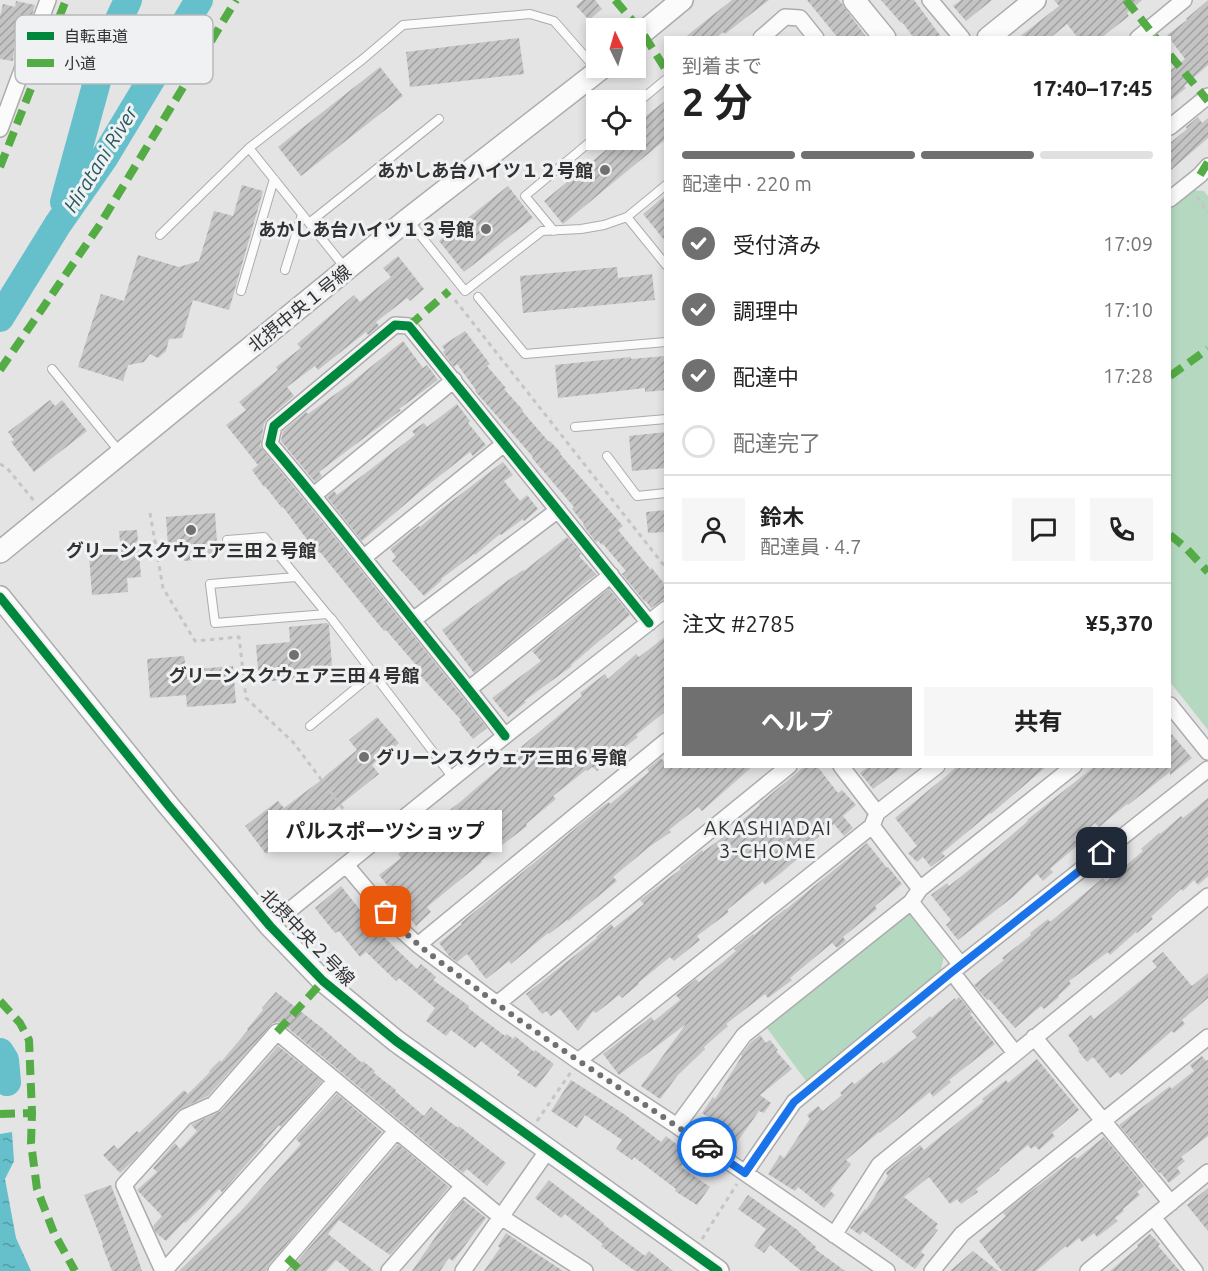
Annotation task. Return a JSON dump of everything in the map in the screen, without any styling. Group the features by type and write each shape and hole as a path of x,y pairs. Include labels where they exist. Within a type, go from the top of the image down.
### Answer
{"street":[{"path":"42,15 48,0"},
{"path":"646,30 682,0"},
{"path":"854,0 883,36"},
{"path":"990,36 1035,0"},
{"path":"1140,36 1184,0"},
{"path":"934,2 960,36"},
{"path":"763,36 785,17 800,18 814,36"},
{"name":"北摂中央１号線","path":"0,552 408,219 588,78"},
{"path":"0,129 17,84"},
{"path":"0,86 15,89"},
{"path":"1171,126 1208,96"},
{"path":"1171,198 1205,175"},
{"path":"505,736 314,495 270,444 274,426 395,325 409,326 649,623"},
{"path":"314,495 454,380"},
{"path":"363,558 504,444"},
{"path":"412,620 558,510"},
{"path":"469,688 611,575"},
{"name":"北摂中央２号線","path":"0,597 168,805 270,926 323,981 396,1041 718,1271"},
{"path":"270,926 505,736 664,612"},
{"path":"1171,706 1208,752"},
{"path":"418,945 664,743"},
{"path":"497,1005 787,768"},
{"path":"842,768 920,888"},
{"path":"578,1061 935,768"},
{"path":"677,1126 744,1035 911,902 920,888 1071,768"},
{"path":"745,1173 794,1102 1208,769"},
{"path":"346,864 399,928 497,1005 887,1271"},
{"path":"834,1235 879,1165 1208,896"},
{"path":"911,902 1015,1053"},
{"path":"335,1081 163,1271 124,1185 186,1117 214,1104 277,1032 501,1217 579,1269"},
{"path":"1034,1037 1171,1203"},
{"path":"932,1271 962,1234 1208,1037"},
{"path":"276,1271 396,1131"},
{"path":"463,1271 548,1150"},
{"path":"1088,1271 1208,1172"},
{"path":"389,1271 463,1186"},
{"path":"1153,1217 1195,1271"}],"lane":[{"path":"160,235 249,148 403,25 530,14 554,21 586,54"},
{"path":"646,96 664,81"},
{"path":"309,223 439,119"},
{"path":"554,231 525,196 586,145"},
{"path":"249,148 347,269"},
{"path":"240,291 274,179"},
{"path":"408,219 465,291 542,231 581,230 627,217 664,187"},
{"path":"285,270 302,215"},
{"path":"627,217 664,263"},
{"path":"478,297 525,354 664,342"},
{"path":"52,369 120,453"},
{"path":"575,427 664,419"},
{"path":"606,456 637,496 664,493"},
{"path":"227,540 264,537 331,618 453,778"},
{"path":"296,577 210,584 215,623 327,614"},
{"path":"309,726 374,673"}],"path":[{"path":"456,300 664,565"},
{"path":"0,464 7,468 45,514"},
{"path":"150,513 163,588 195,641 239,637 246,698 292,742 371,845"},
{"path":"527,1135 578,1061"},
{"path":"693,1252 745,1173"}],"green space":[{"path":"1192,190 1204,191 1208,196 1208,730 1171,683 1171,207"},
{"path":"896,913 911,915 944,956 940,974 806,1081 761,1020"}],"water":[{"path":"12,1132 14,1161 5,1179 16,1238 31,1271 0,1271 0,1134"}],"building":[{"path":"583,0 595,0 602,9 591,18 587,18 576,6"},
{"path":"732,0 769,0 725,34 723,32 718,36 687,36"},
{"path":"807,0 839,0 866,36 836,36"},
{"path":"881,0 914,0 941,36 912,36"},
{"path":"961,0 992,0 966,21 953,6"},
{"path":"1054,0 1142,0 1127,13 1129,16 1104,36 1076,36 1067,24 1052,36 1021,36 1059,6"},
{"path":"1208,0 1208,65 1171,100 1171,70 1185,59 1171,40 1171,36 1167,35"},
{"path":"16,1 35,5 32,15 15,15 13,61 0,59 0,16 3,4 15,7"},
{"path":"519,38 524,74 410,87 406,52"},
{"path":"380,67 403,96 301,176 278,147"},
{"name":"あかしあ台ハイツ１２号館","path":"664,102 664,141 563,224 544,201 606,150 646,150 646,116"},
{"path":"1198,117 1202,123 1208,118 1208,138 1171,170 1171,142 1187,129 1186,127"},
{"path":"242,185 263,191 229,310 193,300 182,338 169,339 166,351 158,358 150,354 144,362 128,365 123,381 78,367 101,294 124,301 138,255 179,267 199,261 214,211 233,216"},
{"name":"あかしあ台ハイツ１３号館","path":"508,186 533,218 464,272 439,241"},
{"path":"664,197 664,240 643,214"},
{"path":"398,256 424,289 410,301 407,298 376,322 379,326 368,335 366,332 318,370 315,366 287,387 294,396 267,419 260,446 487,728 473,739 459,722 461,720 419,674 422,672 386,630 384,631 320,552 317,553 283,507 264,487 252,470 258,465 226,425 246,410 239,402 278,370 276,367 301,348 297,344 354,295 360,302 391,277 383,268"},
{"path":"617,267 618,278 652,274 655,300 523,313 520,276"},
{"path":"465,331 490,364 487,366 506,388 504,389 623,526 618,530 664,583 664,599 651,608 645,602 622,574 626,571 603,544 596,542 572,509 574,507 475,391 457,364 454,367 443,352 445,350 442,346"},
{"path":"403,341 423,368 427,365 438,380 319,472 322,476 315,482 281,441 283,431 306,412 308,414 352,382"},
{"path":"664,356 664,390 645,392 645,388 558,398 555,365 631,357 631,359"},
{"path":"50,400 55,406 62,400 87,431 34,472 11,442 14,440 8,432"},
{"path":"457,404 470,421 468,423 486,445 473,456 470,452 362,541 327,497 334,491 337,495 415,435 412,431 424,423 427,427"},
{"path":"664,432 664,468 632,471 629,436"},
{"path":"503,462 513,475 504,481 520,501 527,495 538,509 524,521 523,519 500,534 441,579 424,596 392,561 396,557 390,549"},
{"path":"664,510 664,532 648,533 646,512"},
{"name":"グリーンスクウェア三田２号館","path":"215,513 218,558 184,561 183,544 168,545 166,517"},
{"path":"137,530 141,577 127,578 128,592 92,595 89,555 121,552 119,531"},
{"path":"567,537 581,554 579,556 596,574 474,673 442,630"},
{"path":"609,589 630,615 572,666 524,701 526,702 508,717 492,698 541,661 532,651"},
{"name":"グリーンスクウェア三田４号館","path":"327,623 332,666 296,669 297,679 259,682 256,645 290,642 289,627"},
{"path":"664,638 664,713 597,771 592,767 586,770 553,796 556,799 526,824 527,826 427,907 431,912 416,926 401,907 403,905 379,875 401,858 398,854 444,818 442,816 582,696 580,693 605,674 608,679 636,654 639,657"},
{"path":"184,656 186,670 233,666 236,703 187,707 186,695 150,698 147,659"},
{"path":"377,717 399,743 372,765 379,774 302,835 298,830 266,854 245,826 278,801 284,808 324,778 357,750 349,740"},
{"path":"1171,733 1192,758 1170,775 1170,772 1099,827 1095,823 1075,840 1079,844 1050,869 1053,872 1043,881 1037,874 1014,896 958,940 946,925 951,920 931,895 947,883 949,886 1092,768 1171,768"},
{"path":"661,758 664,762 664,768 751,768 702,811 698,807 669,830 671,832 613,877 617,881 511,964 509,961 486,979 467,954 457,962 450,957 439,943 599,809 609,802 610,804 649,772 647,769"},
{"path":"803,768 819,768 838,793 842,790 856,805 843,816 853,828 844,836 834,824 798,854 800,856 781,873 765,885 763,881 727,910 729,912 697,936 700,940 674,961 670,957 622,998 619,995 596,1013 593,1011 578,1031 560,1009 551,1016 546,1011 542,1014 526,994 597,938 611,924 614,928 644,904 640,900 702,850 703,852 723,837"},
{"path":"866,768 901,768 873,789 860,773"},
{"path":"956,768 1045,768 942,853 945,856 931,867 923,857 917,862 908,853 917,846 895,818"},
{"path":"1208,798 1208,876 1198,885 1194,880 1183,891 1181,889 1137,933 1110,955 1108,952 1069,981 1071,984 1059,997 1044,1009 1041,1006 1015,1028 974,985 1004,960 1002,958 1031,935 1030,933 1048,919 1050,922 1103,878 1106,882 1143,851 1141,849 1159,833"},
{"path":"867,843 902,884 875,906 877,909 843,937 846,941 837,948 832,943 790,978 792,980 768,998 765,994 726,1024 728,1026 704,1047 705,1049 678,1075 660,1099 641,1086 686,1024 619,1075 603,1054 651,1017 654,1021 680,1000 676,995 696,979 699,982 736,951 734,949"},
{"path":"341,886 365,916 369,913 387,934 384,937 417,969 421,964 436,977 433,980 505,1036 507,1034 513,1039 515,1036 534,1052 535,1050 554,1064 536,1088 517,1075 520,1072 481,1041 475,1048 451,1030 446,1036 426,1021 435,1008 399,978 396,981 366,952 360,957 339,931 335,933 315,908"},
{"path":"1163,952 1192,986 1208,973 1208,998 1182,1020 1185,1024 1174,1033 1172,1031 1121,1075 1118,1072 1110,1078 1093,1057 1087,1062 1068,1035 1091,1015 1094,1019 1157,967 1152,961"},
{"path":"276,992 362,1063 363,1061 375,1071 374,1073 424,1116 431,1107 506,1163 487,1186 467,1169 463,1173 278,1022 270,1026 208,1096 178,1110 120,1173 103,1155 114,1145 118,1149 137,1131 139,1133 184,1090 188,1094 220,1060 221,1062"},
{"path":"959,997 995,1044 949,1080 951,1082 933,1097 930,1092 846,1160 851,1164 830,1191 835,1195 824,1208 798,1187 795,1191 768,1174 780,1155 784,1158 810,1119 807,1115 818,1106 823,1111 842,1095 840,1093 852,1082 855,1084 917,1037 912,1032 930,1016 931,1018"},
{"path":"760,1035 766,1043 770,1040 778,1050 776,1051 792,1069 760,1095 771,1103 764,1113 759,1111 733,1148 719,1139 726,1130 702,1113 713,1097 715,1099 741,1055"},
{"path":"278,1046 322,1081 281,1127 279,1125 222,1192 219,1189 166,1241 156,1233 153,1226 162,1216 137,1190 157,1172 153,1168 175,1143 180,1149 197,1131 191,1125 221,1111"},
{"path":"1202,1056 1206,1061 1208,1060 1208,1136 1181,1157 1185,1161 1177,1168 1181,1173 1169,1183 1119,1125 1170,1086 1171,1089 1194,1071 1190,1065"},
{"path":"1037,1059 1079,1110 1052,1133 1055,1136 1039,1150 1035,1146 1031,1149 1028,1145 976,1189 978,1192 961,1204 957,1199 950,1204 929,1177 904,1197 938,1224 935,1228 938,1230 921,1252 925,1255 915,1269 863,1231 860,1235 850,1228 866,1210 888,1176 886,1172 920,1145 924,1150 984,1101 982,1099 1006,1080 1008,1083"},
{"path":"571,1080 624,1114 661,1142 666,1136 685,1151 679,1158 684,1163 681,1167 710,1187 697,1205 675,1191 676,1189 634,1157 632,1160 616,1149 622,1140 585,1115 577,1128 551,1111"},
{"path":"337,1094 382,1132 266,1271 179,1271 240,1212 301,1144 296,1139"},
{"path":"1104,1137 1144,1186 1137,1192 1140,1195 1115,1218 1118,1221 1097,1237 1094,1233 1082,1242 1079,1238 1036,1271 1002,1271 979,1241 1006,1216 1003,1213"},
{"path":"398,1144 449,1187 390,1255 339,1220 328,1234 374,1271 350,1271 336,1260 326,1271 289,1271"},
{"path":"549,1180 645,1256 649,1251 673,1271 635,1271 601,1246 603,1244 565,1214 561,1218 535,1198"},
{"path":"111,1185 142,1271 112,1271 102,1245 84,1195"},
{"path":"1208,1188 1208,1231 1187,1205"},
{"path":"748,1195 799,1231 816,1247 815,1249 845,1271 801,1271 770,1245 764,1253 754,1246 766,1229 738,1209"},
{"path":"463,1200 486,1218 453,1261 449,1258 440,1271 412,1271 450,1216"},
{"path":"506,1233 563,1271 484,1271 500,1248 498,1246"},
{"path":"1150,1234 1180,1271 1110,1271 1138,1247 1137,1245"},
{"path":"973,1251 998,1271 950,1271"}],"waterway":[{"path":"121,15 128,0"},
{"name":"Hiratani River","path":"190,15 199,0"},
{"path":"64,202 96,84"},
{"name":"Hiratani River","path":"0,318 58,224 104,158 148,84"},
{"name":"Hiratani River","path":"0,1052 5,1060 7,1082"}],"marked path":[{"path":"60,15 66,0"},
{"path":"213,38 236,0"},
{"path":"615,0 642,32 664,67"},
{"path":"1126,0 1154,36"},
{"path":"1171,56 1208,101"},
{"path":"0,167 33,84"},
{"path":"0,370 99,226 185,84"},
{"path":"1200,175 1208,162"},
{"path":"409,326 449,291"},
{"path":"1171,375 1208,349"},
{"path":"1171,536 1208,572"},
{"path":"277,1032 323,981"},
{"path":"0,1001 20,1023 29,1040 31,1143 37,1189 54,1233 75,1271"},
{"path":"0,1114 32,1113"},
{"path":"287,1258 301,1271"}],"cycle path":[{"path":"505,736 270,444 274,426 395,325 409,326 649,623"},
{"path":"0,597 168,805 270,926 323,981 396,1041 718,1271"}],"way so far":[{"path":"386,912 399,928 418,945 497,1005 707,1147"}],"place":[{"name":"あかしあ台ハイツ１２号館","path":"605,170"},
{"name":"あかしあ台ハイツ１３号館","path":"486,229"},
{"name":"グリーンスクウェア三田２号館","path":"191,530"},
{"name":"グリーンスクウェア三田４号館","path":"294,655"},
{"name":"グリーンスクウェア三田６号館","path":"364,757"},
{"name":"パルスポーツショップ","path":"386,912"}],"district":[{"name":"AKASHIADAI 3-CHOME","path":"768,838"}],"route":[{"path":"707,1147 745,1173 794,1102 1102,853"}]}
